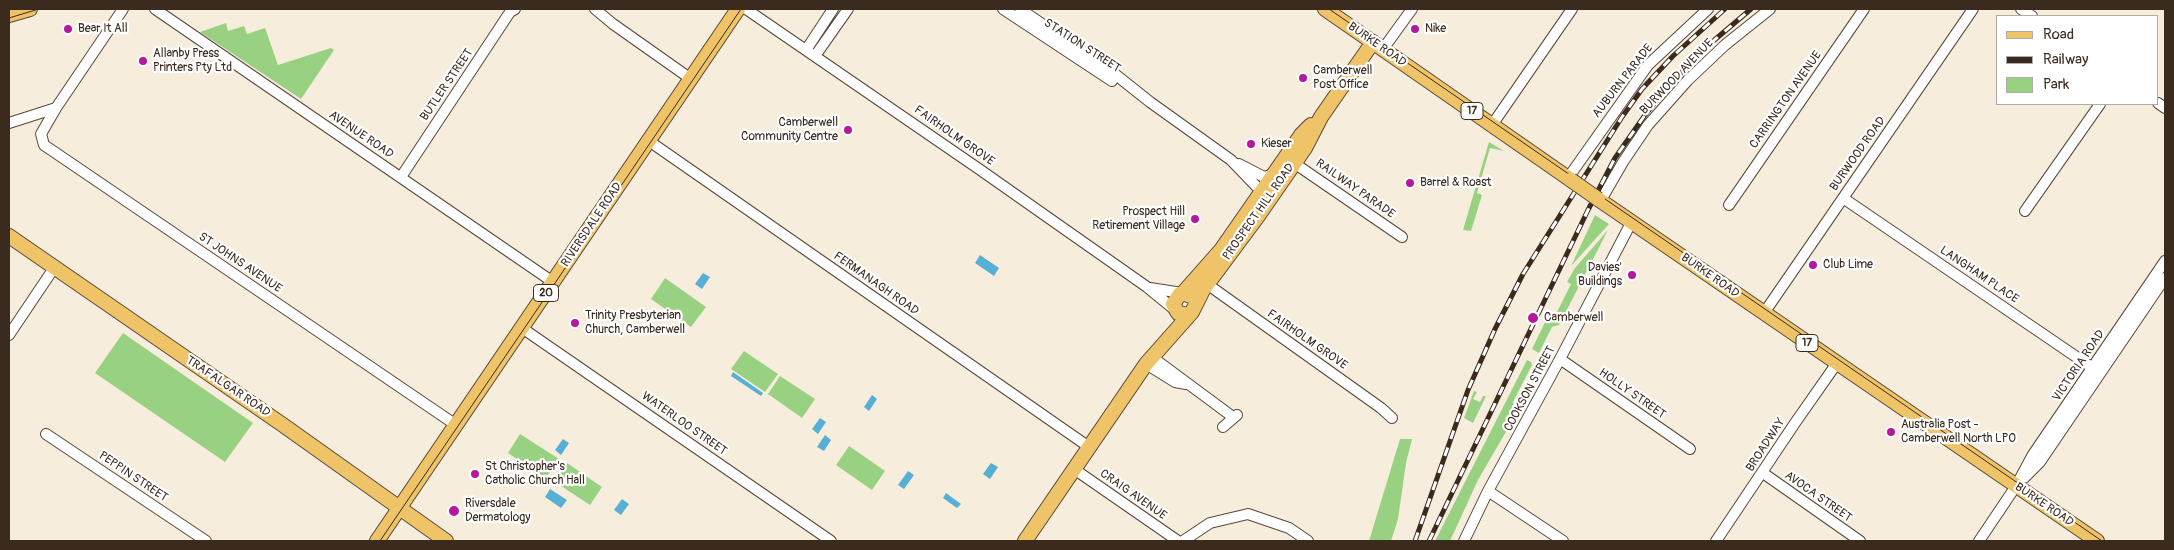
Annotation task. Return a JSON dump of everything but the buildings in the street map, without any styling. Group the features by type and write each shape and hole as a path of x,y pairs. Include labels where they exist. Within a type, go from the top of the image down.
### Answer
{"main road":[{"path":"9,15 30,9"},
{"name":"RIVERSDALE ROAD","path":"377,541 738,9"},
{"name":"BURKE ROAD","path":"1325,9 1341,13 1378,46 2097,541"},
{"name":"PROSPECT HILL ROAD","path":"1025,541 1149,360 1192,310 1201,283 1219,261 1290,160 1307,143 1320,117 1378,46"},
{"path":"1263,190 1270,188 1278,176"},
{"name":"PROSPECT HILL ROAD","path":"1247,222 1253,204 1263,190"},
{"name":"TRAFALGAR ROAD","path":"9,236 275,419 446,541"},
{"name":"PROSPECT HILL ROAD","path":"1183,293 1201,283"},
{"path":"1183,293 1191,297 1192,310 1180,315 1174,309 1174,300 1183,293"},
{"name":"PROSPECT HILL ROAD","path":"1149,360 1174,309"}],"street":[{"path":"9,123 56,108 123,9"},
{"name":"AVENUE ROAD","path":"155,9 553,282"},
{"name":"BUTLER STREET","path":"401,177 510,12 515,9"},
{"path":"595,9 613,24 691,78"},
{"name":"FAIRHOLM GROVE","path":"746,9 1147,287 1174,309"},
{"path":"806,50 833,9"},
{"path":"815,56 848,9"},
{"path":"1378,46 1412,9"},
{"path":"1492,125 1572,9"},
{"name":"AUBURN PARADE","path":"1569,179 1611,114 1648,65 1708,9"},
{"name":"BURWOOD AVENUE","path":"1600,200 1622,162 1655,117 1688,80 1725,45 1770,9"},
{"name":"CARRINGTON AVENUE","path":"1729,206 1864,9"},
{"name":"BURWOOD ROAD","path":"1764,313 1973,9"},
{"name":"STATION STREET","path":"1007,10 1023,15 1231,160 1262,176 1278,176"},
{"path":"2025,211 2099,105"},
{"name":"ST JOHNS AVENUE","path":"56,108 40,134 44,145 456,426"},
{"name":"FERMANAGH ROAD","path":"649,141 1089,447"},
{"name":"STATION STREET","path":"1231,160 1250,180 1263,190"},
{"name":"RAILWAY PARADE","path":"1290,160 1402,237"},
{"path":"1250,180 1255,194 1253,204"},
{"name":"LANGHAM PLACE","path":"1843,198 2096,370"},
{"name":"COOKSON STREET","path":"1464,541 1488,491 1632,221"},
{"path":"9,335 54,268"},
{"name":"VICTORIA ROAD","path":"1979,541 2016,486 2040,462 2096,370 2164,271"},
{"name":"FAIRHOLM GROVE","path":"1201,283 1381,408 1392,418"},
{"name":"FAIRHOLM GROVE","path":"1147,287 1183,293"},
{"name":"WATERLOO STREET","path":"522,328 831,541"},
{"name":"HOLLY STREET","path":"1560,359 1690,449"},
{"path":"1149,360 1177,374 1186,384 1236,415 1223,427"},
{"name":"BROADWAY","path":"1716,541 1795,423 1838,363"},
{"name":"PEPPIN STREET","path":"46,434 206,541"},
{"name":"CRAIG AVENUE","path":"1074,469 1178,541"},
{"name":"AVOCA STREET","path":"1763,473 1860,541"},
{"path":"1488,491 1563,541"},
{"path":"1183,541 1210,523 1248,514 1289,528 1308,541"}],"green space":[{"path":"226,23 228,31 244,26 247,34 265,28 278,65 331,48 334,50 301,99 200,32"},
{"path":"1489,142 1504,151 1490,148 1477,193 1482,195 1471,231 1463,230"},
{"path":"1595,215 1609,224 1571,266"},
{"path":"1608,230 1559,325 1552,327 1539,353 1532,349 1548,316 1554,318 1571,284 1567,282 1575,268"},
{"path":"665,278 706,307 691,327 651,299"},
{"path":"123,333 253,423 225,462 95,373"},
{"path":"744,351 778,374 765,392 731,369"},
{"path":"1527,360 1532,365 1513,402 1516,412 1511,423 1478,480 1450,541 1435,541"},
{"path":"780,376 815,399 802,418 768,394"},
{"path":"1474,391 1477,392 1473,399 1480,402 1483,396 1486,396 1473,423 1464,418"},
{"path":"520,434 559,459 546,478 508,453"},
{"path":"1400,439 1412,439 1406,463 1398,519 1391,541 1369,541"},
{"path":"849,446 885,471 872,490 836,465"},
{"path":"567,463 602,487 590,505 555,482"}],"water":[{"path":"980,255 999,268 994,276 975,263"},
{"path":"703,273 710,277 702,289 695,284"},
{"path":"733,372 763,393 761,396 731,376"},
{"path":"872,395 877,399 869,411 864,407"},
{"path":"820,418 826,422 818,434 812,429"},
{"path":"825,435 831,440 824,451 817,447"},
{"path":"563,439 569,443 561,455 555,450"},
{"path":"991,463 998,467 990,479 983,474"},
{"path":"908,471 914,475 904,489 898,485"},
{"path":"550,489 567,500 561,508 545,497"},
{"path":"946,493 961,504 957,508 943,498"},
{"path":"622,499 629,504 621,515 614,510"}],"tram line":[{"path":"9,18 39,9"},
{"path":"380,541 741,9"},
{"path":"1329,9 2102,541"}],"railway":[{"path":"1415,541 1468,390 1495,329 1523,274 1622,117 1642,89 1673,56 1725,9"},
{"path":"1429,541 1588,210 1615,158 1645,115 1670,84 1705,48 1751,9"}],"place":[{"name":"Bear It All","path":"68,29"},
{"name":"Nike","path":"1415,29"},
{"name":"Allanby Press Printers Pty Ltd","path":"143,61"},
{"name":"Camberwell Post Office","path":"1303,78"},
{"name":"Camberwell Community Centre","path":"848,130"},
{"name":"Kieser","path":"1251,144"},
{"name":"Barrel & Roast","path":"1410,183"},
{"name":"Prospect Hill Retirement Village","path":"1195,219"},
{"name":"Club Lime","path":"1813,265"},
{"name":"Davies' Buildings","path":"1632,275"},
{"name":"Camberwell","path":"1533,318"},
{"name":"Trinity Presbyterian Church, Camberwell","path":"575,323"},
{"name":"Australia Post - Camberwell North LPO","path":"1891,432"},
{"name":"St Christopher's Catholic Church Hall","path":"475,474"},
{"name":"Riversdale Dermatology","path":"454,511"}]}
